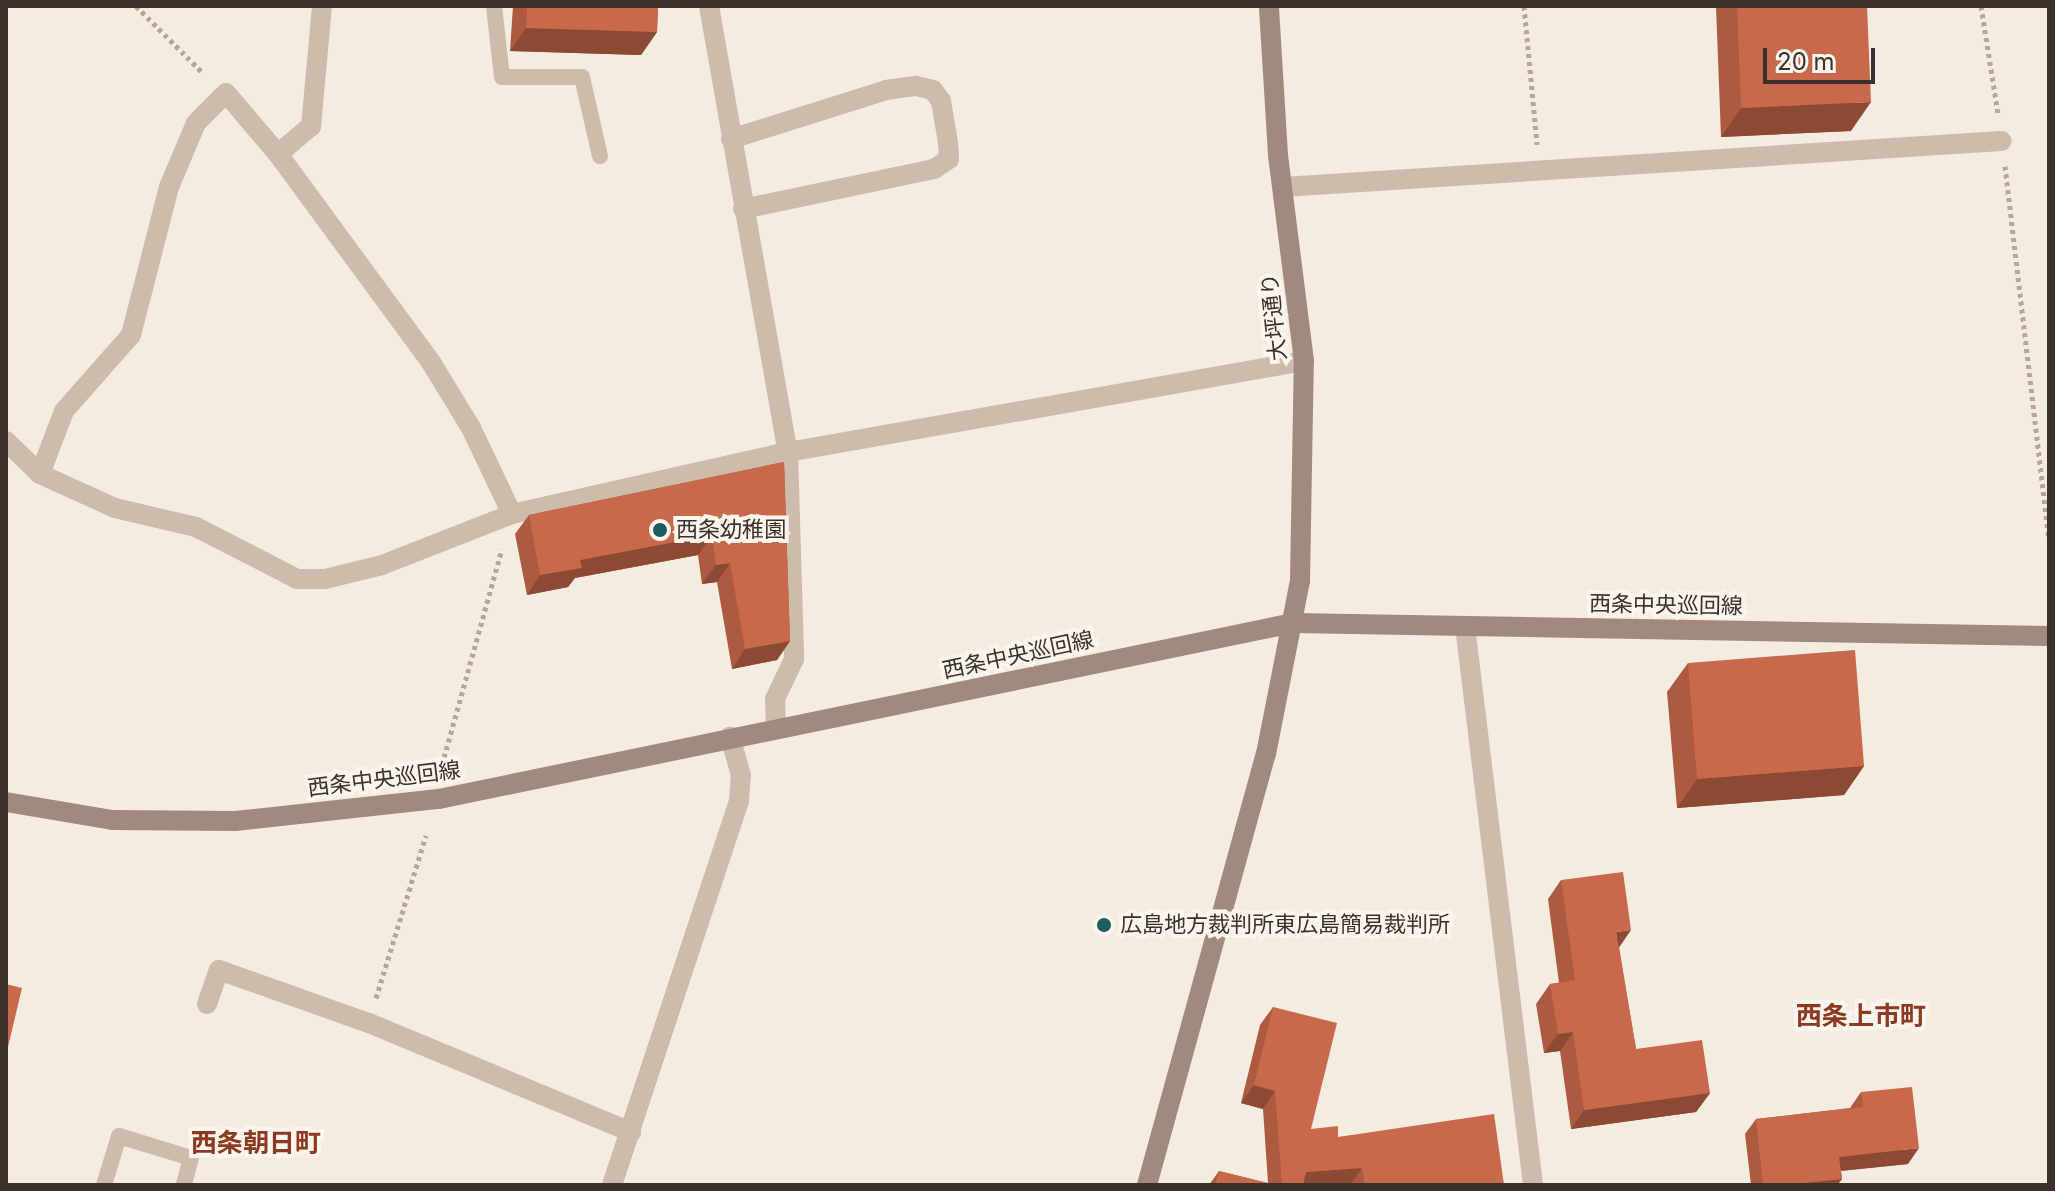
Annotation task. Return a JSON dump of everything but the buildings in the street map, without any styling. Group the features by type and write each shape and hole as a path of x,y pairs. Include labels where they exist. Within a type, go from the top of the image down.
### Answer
{"street":[{"path":"278,154 311,126 322,6"},
{"path":"709,6 788,452 794,659 775,699 776,729"},
{"name":"大坪通り","path":"1147,1185 1266,754 1300,581 1304,361 1283,187 1269,6"},
{"path":"731,139 916,86 933,90 941,101 949,159 934,169 743,209"},
{"path":"40,474 64,411 131,335 169,187 196,123 226,93 278,154 432,364 471,428 512,514"},
{"path":"1283,187 2002,141"},
{"path":"6,441 40,474 115,508 196,527 297,579 325,579 382,565 512,514 788,452 1304,361"},
{"name":"西条中央巡回線","path":"6,802 112,820 235,821 439,799 1293,623 2049,636"},
{"path":"1465,626 1533,1185"},
{"path":"612,1185 739,801 741,775 730,737"},
{"path":"207,1004 219,970 369,1023 631,1132"}],"lane":[{"path":"494,6 502,77 582,77 600,156"},
{"path":"104,1185 119,1136 191,1158 184,1185"}],"path":[{"path":"136,6 226,93"},
{"path":"1524,6 1539,172"},
{"path":"1981,6 2002,141 2049,539"},
{"path":"442,765 512,514"},
{"path":"369,1023 426,835"}],"place":[{"name":"西条幼稚園","path":"660,530"},
{"name":"広島地方裁判所東広島簡易裁判所","path":"1104,925"}],"district":[{"name":"西条上市町","path":"1861,1016"},
{"name":"西条朝日町","path":"256,1143"}]}
